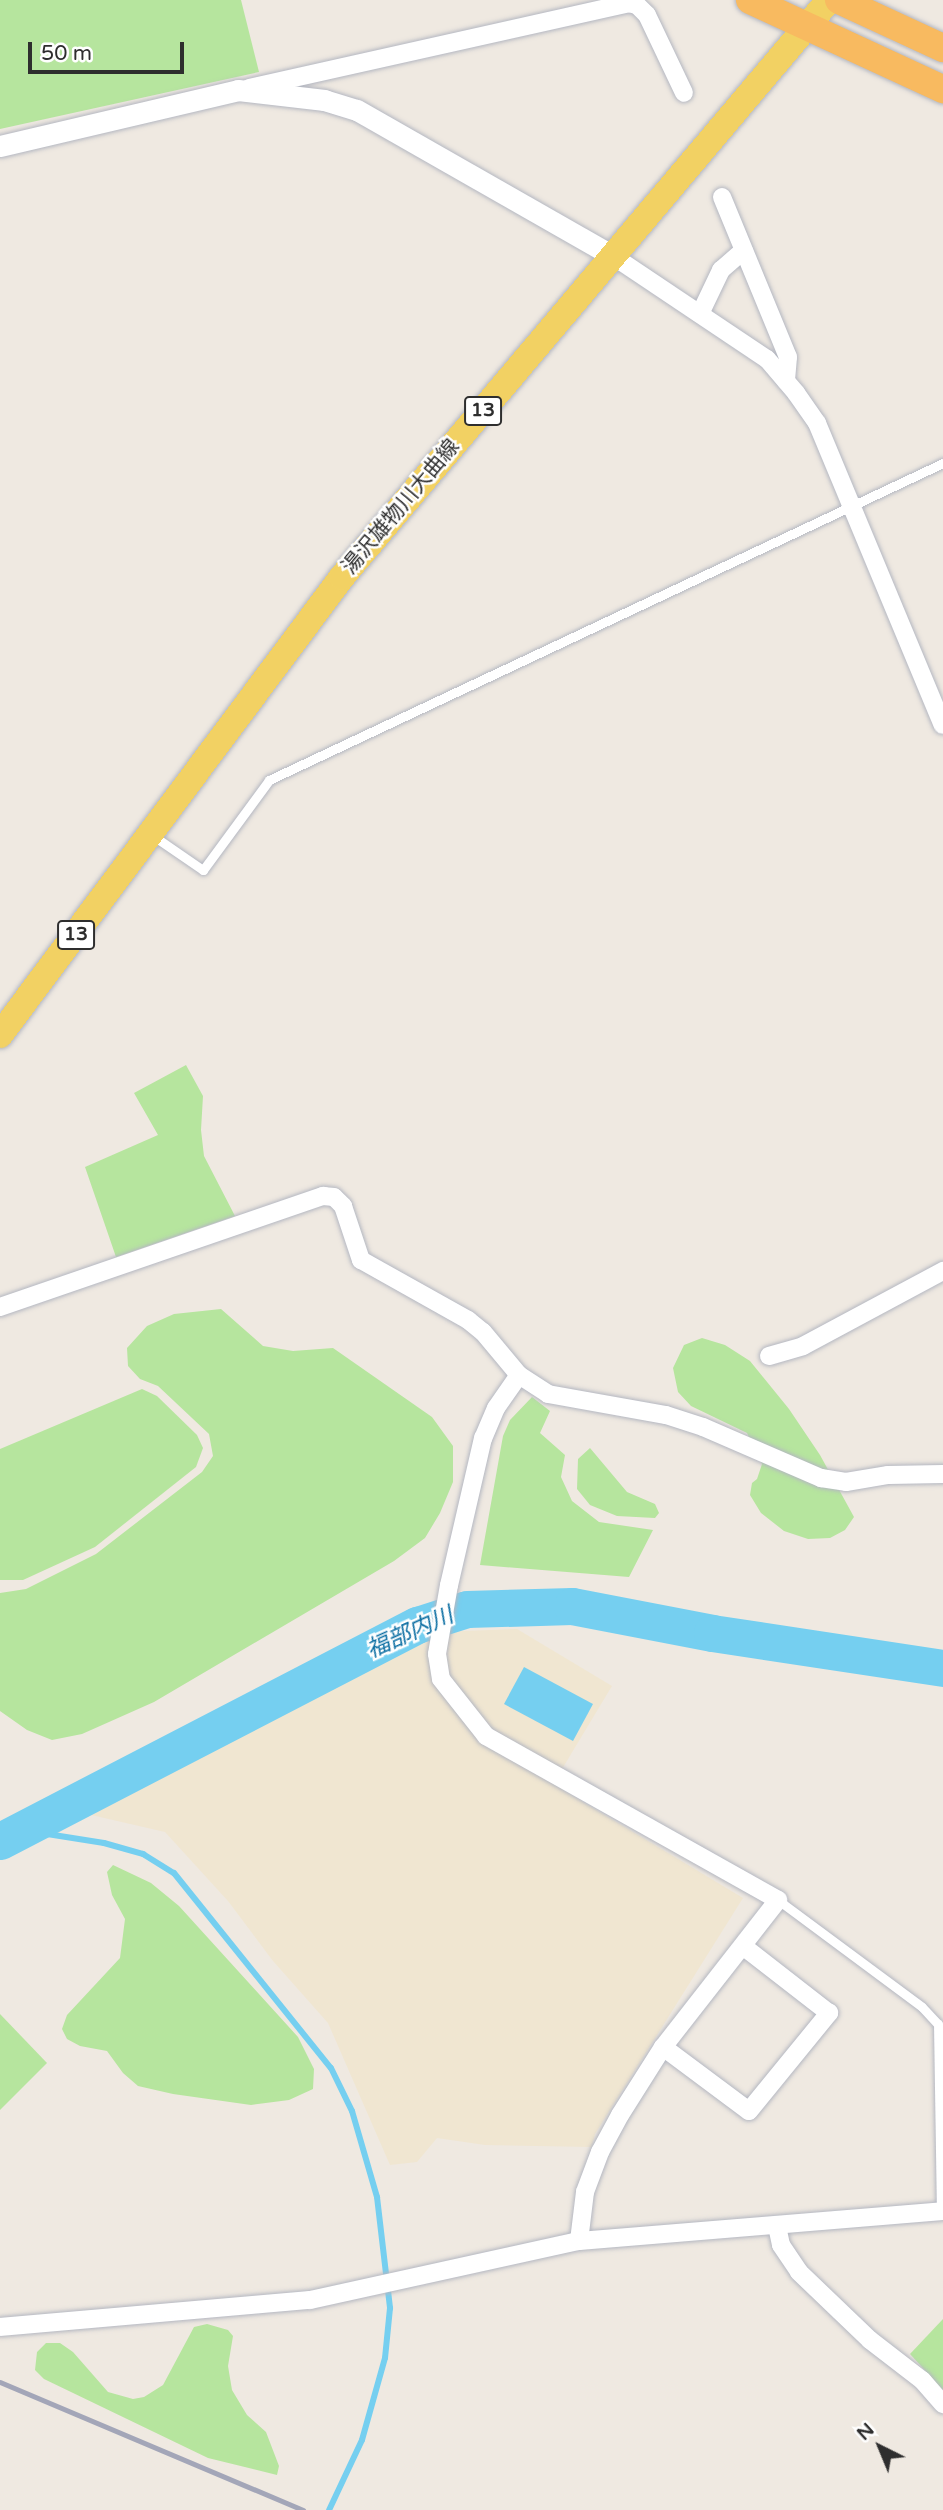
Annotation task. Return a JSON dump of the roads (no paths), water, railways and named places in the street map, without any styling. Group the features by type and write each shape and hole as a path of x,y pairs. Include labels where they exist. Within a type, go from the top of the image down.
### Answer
{"highway":[{"path":"750,0 943,89"},
{"path":"839,0 943,48"}],"main road":[{"name":"湯沢雄物川大曲線","path":"0,1035 342,577 829,0"}],"street":[{"path":"0,146 628,3 637,5 646,15 684,93"},
{"path":"238,90 324,100 357,110 613,256 767,359 817,423 943,725"},
{"path":"722,197 788,357 786,381"},
{"path":"700,314 722,270 744,250"},
{"path":"0,1307 323,1196 334,1198 343,1206 361,1260 468,1320 483,1332 519,1375 548,1394 576,1401 629,1407 704,1427 821,1478 846,1482 888,1475 943,1474"},
{"path":"769,1356 803,1346 943,1271"},
{"path":"519,1375 496,1408 483,1438 449,1585 437,1654 441,1679 486,1736 778,1900 663,2047 600,2152 585,2192 579,2241"},
{"path":"663,2047 749,2111 829,2014 743,1946"},
{"path":"0,2327 310,2300 579,2241 942,2211"},
{"path":"777,2226 781,2245 799,2272 870,2340 922,2380 943,2404"}],"lane":[{"path":"151,834 203,870 269,780 943,463"},
{"path":"778,1900 922,2007 938,2024 942,2211"}],"water":[{"path":"524,1667 593,1704 573,1741 504,1704"}],"waterway":[{"name":"福部内川","path":"0,1841 417,1625 467,1609 572,1606 712,1633 943,1668"},
{"path":"22,1830 104,1843 143,1854 174,1873 331,2068 352,2111 377,2197 390,2308 385,2358 362,2440 329,2510"}],"railway":[{"path":"0,2382 303,2510"}]}
